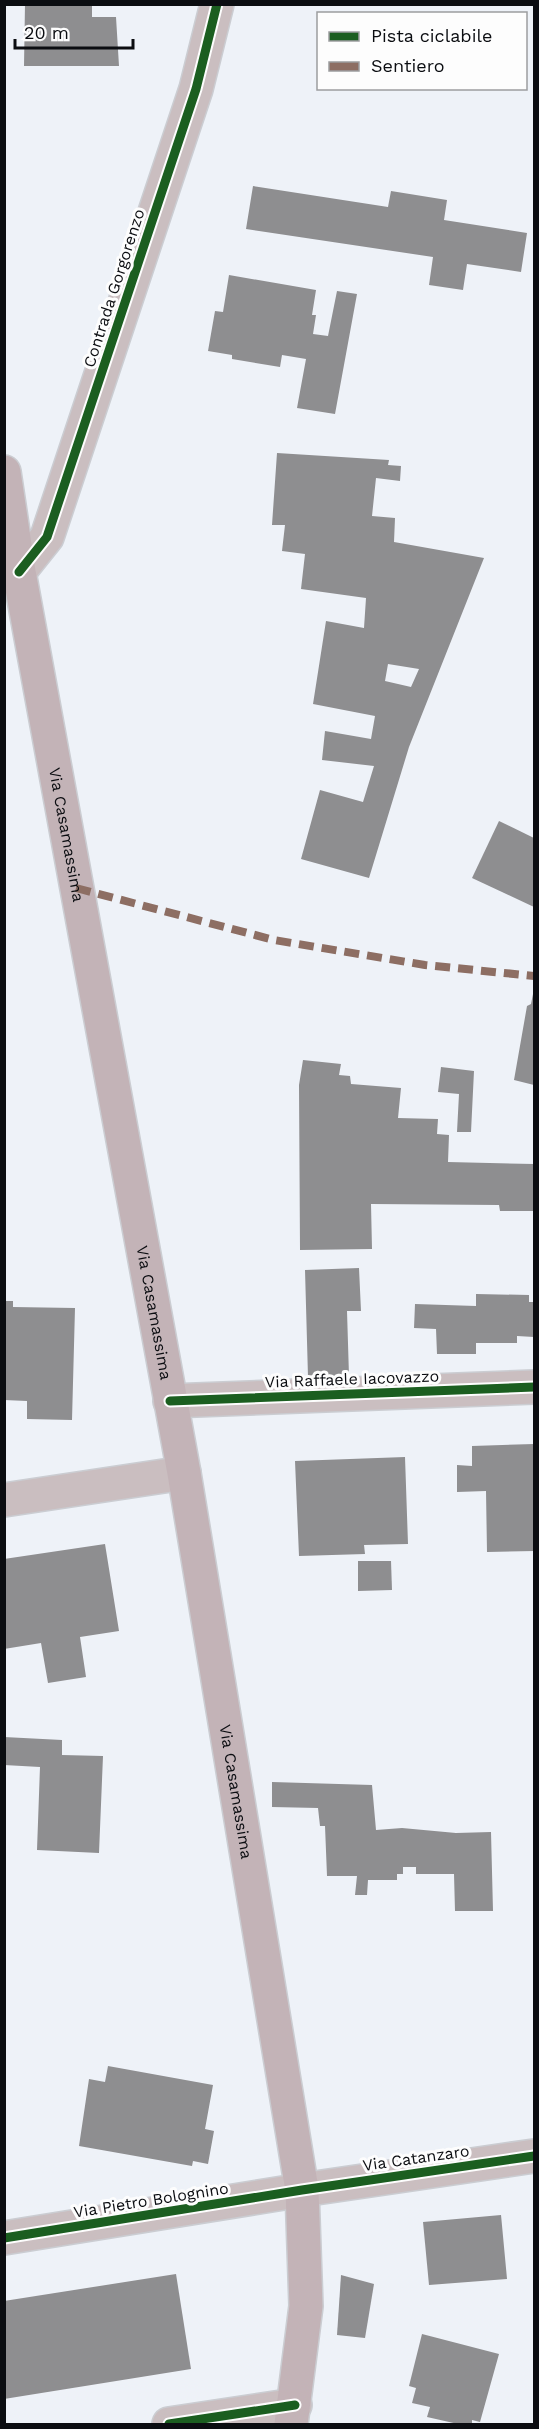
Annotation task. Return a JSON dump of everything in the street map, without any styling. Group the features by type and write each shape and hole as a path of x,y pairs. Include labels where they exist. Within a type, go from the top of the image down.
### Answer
{"main road":[{"name":"Via Casamassima","path":"4,472 19,572 184,1473 302,2190 306,2306 293,2415"}],"street":[{"name":"Contrada Gorgorenzo","path":"19,572 48,537 196,89 218,4"},
{"name":"Via Raffaele Iacovazzo","path":"170,1401 534,1387"},
{"path":"4,1500 184,1473"},
{"name":"Via Catanzaro","path":"302,2190 534,2156"},
{"name":"Via Pietro Bolognino","path":"4,2238 302,2190"},
{"path":"169,2424 293,2415"}],"building":[{"path":"25,4 92,4 92,17 116,17 119,66 24,66"},
{"path":"253,186 388,207 391,191 447,200 444,220 527,233 521,272 467,264 463,290 429,285 433,257 246,229"},
{"path":"229,275 316,290 312,315 316,315 313,334 328,336 337,291 357,294 335,414 297,408 306,359 282,355 280,367 232,359 232,355 208,351 215,311 223,312"},
{"path":"277,453 389,460 388,465 401,466 400,481 376,478 372,516 395,518 394,542 484,558 409,747 369,878 301,859 320,790 363,802 374,766 322,760 325,731 371,739 375,716 313,704 326,621 364,628 366,598 301,589 305,554 282,551 285,525 272,525","holes":["388,664 419,669 411,687 385,681"]},
{"path":"499,821 534,838 534,907 472,878"},
{"path":"533,994 534,1085 514,1080 527,1006 531,1004"},
{"path":"303,1060 341,1064 339,1075 350,1076 351,1084 401,1088 398,1118 438,1119 437,1134 449,1135 448,1162 534,1164 534,1211 500,1211 499,1205 371,1204 372,1249 300,1250 299,1085"},
{"path":"441,1067 474,1071 471,1132 457,1132 459,1094 438,1092"},
{"path":"359,1268 361,1311 347,1311 349,1376 308,1377 305,1270"},
{"path":"476,1294 529,1295 529,1302 534,1302 534,1337 517,1336 517,1343 476,1343 476,1354 437,1354 436,1329 414,1328 415,1304 476,1306"},
{"path":"4,1301 13,1301 13,1307 75,1308 72,1420 27,1419 27,1401 4,1400"},
{"path":"534,1444 534,1551 487,1552 486,1491 457,1492 457,1465 472,1466 472,1446"},
{"path":"405,1457 408,1544 364,1545 365,1554 299,1556 295,1461"},
{"path":"105,1544 119,1631 80,1637 86,1677 48,1683 41,1643 4,1649 4,1559"},
{"path":"358,1561 391,1561 392,1590 358,1591"},
{"path":"4,1737 62,1740 62,1755 103,1756 99,1853 37,1850 40,1767 4,1765"},
{"path":"272,1782 372,1785 376,1830 402,1828 456,1833 491,1832 493,1911 455,1911 454,1874 416,1874 416,1867 403,1867 403,1874 397,1874 397,1880 368,1880 367,1895 355,1895 357,1876 327,1876 325,1826 320,1826 318,1808 272,1807"},
{"path":"108,2066 213,2085 205,2129 214,2131 208,2164 193,2161 192,2166 79,2146 89,2079 105,2082"},
{"path":"501,2215 507,2279 429,2285 423,2222"},
{"path":"176,2274 191,2369 4,2399 4,2301"},
{"path":"341,2275 374,2284 365,2338 337,2335"},
{"path":"422,2334 499,2354 480,2422 472,2420 472,2424 458,2424 427,2417 430,2407 412,2403 416,2388 409,2386"}],"marked path":[{"path":"76,888 274,940 425,965 534,976"}],"cycle path":[{"path":"19,572 47,537 196,89 217,4"},
{"path":"170,1401 534,1387"},
{"path":"4,2238 302,2190 534,2156"},
{"path":"169,2424 295,2405"}]}
